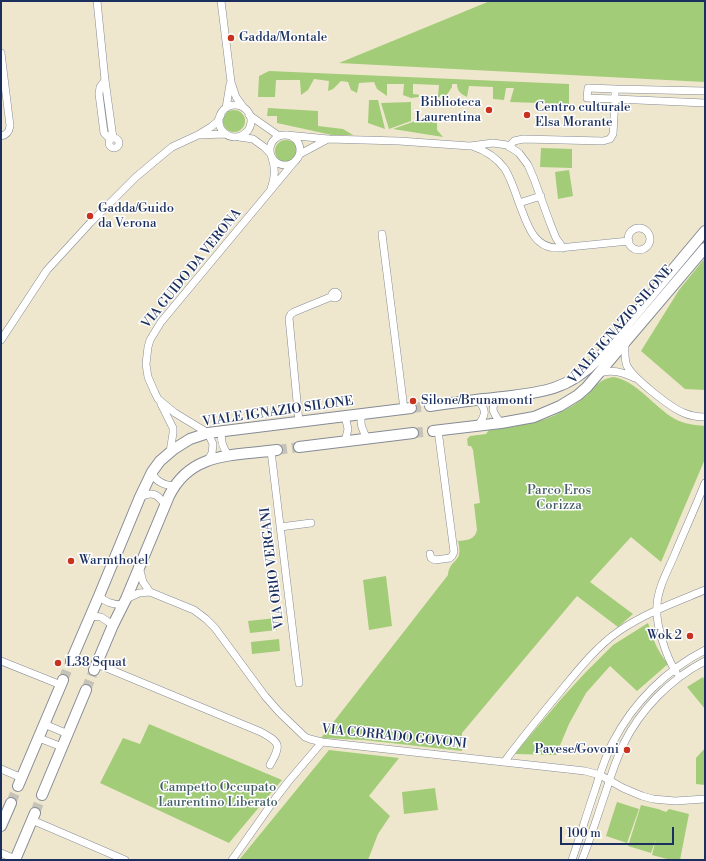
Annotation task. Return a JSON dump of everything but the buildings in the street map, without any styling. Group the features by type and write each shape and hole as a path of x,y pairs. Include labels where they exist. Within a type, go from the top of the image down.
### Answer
{"street":[{"path":"97,1 105,80 99,92 104,133 108,137 113,138"},
{"path":"221,1 231,82 236,97 249,116 250,122 248,130 238,137"},
{"path":"1,53 10,126 8,133 1,136"},
{"path":"1,340 47,270 91,222 136,177 172,147 198,135 214,124 226,108 231,82"},
{"path":"705,91 588,88 587,98 705,102"},
{"path":"509,146 514,141 519,139 606,141 612,138 615,89"},
{"path":"226,108 234,106 244,108"},
{"path":"221,115 219,125 225,134"},
{"path":"249,116 283,136 294,138 298,142 300,154"},
{"path":"198,135 225,134 233,137 253,139 264,147 276,162 283,165 296,161 300,154 328,139"},
{"path":"271,155 270,149 273,142 276,138 283,136 470,146 493,143 509,146 516,150 526,162 541,196 556,238 562,248"},
{"path":"470,146 488,153 501,164 508,174 531,232 543,245 549,248 562,248 629,241"},
{"name":"VIA GUIDO DA VERONA","path":"270,192 275,172 271,155"},
{"name":"VIA GUIDO DA VERONA","path":"208,433 175,413 158,399 146,371 146,354 150,340 161,322 296,161"},
{"path":"519,203 541,196"},
{"name":"VIALE IGNAZIO SILONE","path":"430,406 535,393 564,384 583,373 598,359 705,231"},
{"path":"382,234 407,408"},
{"name":"VIALE IGNAZIO SILONE","path":"436,431 501,423 534,417 560,406 584,390 705,248"},
{"path":"299,422 289,318 290,314 332,296"},
{"path":"625,342 626,364 638,379 676,409 686,414 705,417"},
{"path":"599,373 616,371 638,379"},
{"path":"499,397 493,404 493,408 501,423"},
{"path":"158,399 173,428 170,452"},
{"path":"478,400 485,411 478,426"},
{"name":"VIALE IGNAZIO SILONE","path":"71,660 91,616 140,497 152,472 160,461 170,452 190,439 208,433 407,408"},
{"path":"362,414 360,425 367,439"},
{"path":"345,416 348,429 345,442"},
{"path":"222,431 221,441 229,456"},
{"path":"430,554 433,560 451,557 454,552 436,431"},
{"path":"208,433 213,444 212,453 208,460"},
{"path":"299,447 413,434"},
{"path":"270,765 278,749 277,743 272,738 253,729 95,667 174,486 186,473 208,460 274,450"},
{"name":"VIA ORIO VERGANI","path":"274,450 280,527 299,683"},
{"path":"152,472 155,478 160,482 166,485 174,486"},
{"path":"680,677 675,669 662,637 657,602 665,578 705,483"},
{"path":"140,497 147,494 154,494 160,498 165,505"},
{"path":"280,527 311,523"},
{"path":"99,596 107,602 124,602 139,593 150,592 143,582 139,567"},
{"path":"505,761 578,671 599,647 614,634 657,610 705,590"},
{"name":"VIA CORRADO GOVONI","path":"150,592 189,608 206,619 215,628 265,696 305,737 310,739 322,742 585,770 600,775 616,785 653,798 675,801 705,800"},
{"path":"91,616 101,618 113,625"},
{"path":"572,860 600,775 613,743 624,724 635,709 666,676 692,657 705,650"},
{"path":"1,661 62,683 20,782 1,769"},
{"path":"582,860 609,781 623,746 637,722 659,695 680,677 705,661"},
{"path":"42,795 86,690"},
{"path":"44,724 68,734"},
{"path":"39,738 62,747"},
{"path":"232,860 275,799 322,742"},
{"path":"1,826 11,803"},
{"path":"1,853 15,859 33,816 125,860"}],"green space":[{"path":"490,1 705,1 705,82 339,63"},
{"path":"269,71 569,84 569,104 510,102 514,88 506,88 504,100 493,99 493,87 469,86 467,97 460,92 457,84 452,84 452,87 446,96 438,97 439,85 413,84 413,94 421,95 419,97 411,98 403,95 404,84 387,84 387,96 377,89 374,82 359,83 357,93 351,90 348,82 341,81 333,89 328,91 329,81 314,79 308,90 301,95 300,80 276,80 275,97 258,97 259,76"},
{"path":"369,100 378,100 385,129 368,123"},
{"path":"411,102 411,121 389,129 381,103"},
{"path":"268,108 318,111 318,126 343,129 353,135 332,135 277,123 277,116 267,116"},
{"path":"234,110 242,113 245,121 242,129 234,132 226,129 223,121 226,113"},
{"path":"421,119 430,119 430,122 437,123 437,130 443,137 393,129"},
{"path":"286,140 294,143 297,151 294,159 286,162 278,159 275,151 278,143"},
{"path":"541,148 572,149 572,168 540,167"},
{"path":"569,170 573,196 558,199 555,172"},
{"path":"705,258 705,390 685,389 641,351 679,290"},
{"name":"Parco Eros Corizza","path":"613,377 630,383 678,421 693,425 705,426 705,459 661,562 631,537 590,582 633,614 618,627 577,596 462,733 462,751 364,740 321,738 448,575 451,566 459,555 458,541 470,539 476,533 477,530 474,504 480,503 473,450 471,446 468,446 467,439 470,436 486,434 489,430 527,424 545,419 569,408 581,400 596,385"},
{"path":"386,576 392,626 369,630 363,580"},
{"path":"276,618 277,630 250,633 248,621"},
{"path":"648,623 656,645 668,664 637,691 610,666 586,693 569,724 556,755 515,754 562,698 613,645"},
{"path":"279,639 280,651 252,654 251,642"},
{"path":"703,677 705,681 705,709 687,687"},
{"name":"Campetto Occupato Laurentino Liberato","path":"149,724 282,780 229,843 100,783 123,738 140,744"},
{"path":"705,748 705,785 696,784 696,758"},
{"path":"329,750 399,758 369,796 390,816 378,834 368,860 239,860"},
{"path":"435,788 438,810 404,814 402,792"},
{"path":"617,802 639,809 627,843 606,836"},
{"path":"641,805 666,812 669,809 689,814 680,860 671,860 652,855 656,839 651,853 628,846"}],"tunnel":[{"path":"411,408 430,406"},
{"path":"413,433 433,431"},
{"path":"277,450 299,447"},
{"path":"63,680 71,661"},
{"path":"86,690 94,670"},
{"path":"11,803 18,786"},
{"path":"35,813 42,795"}],"place":[{"name":"Gadda/Montale","path":"231,38"},
{"name":"Biblioteca Laurentina","path":"489,110"},
{"name":"Centro culturale Elsa Morante","path":"527,115"},
{"name":"Gadda/Guido da Verona","path":"90,216"},
{"name":"Silone/Brunamonti","path":"413,401"},
{"name":"Warmthotel","path":"71,561"},
{"name":"Wok 2","path":"690,636"},
{"name":"L38 Squat","path":"58,663"},
{"name":"Pavese/Govoni","path":"627,750"}]}
